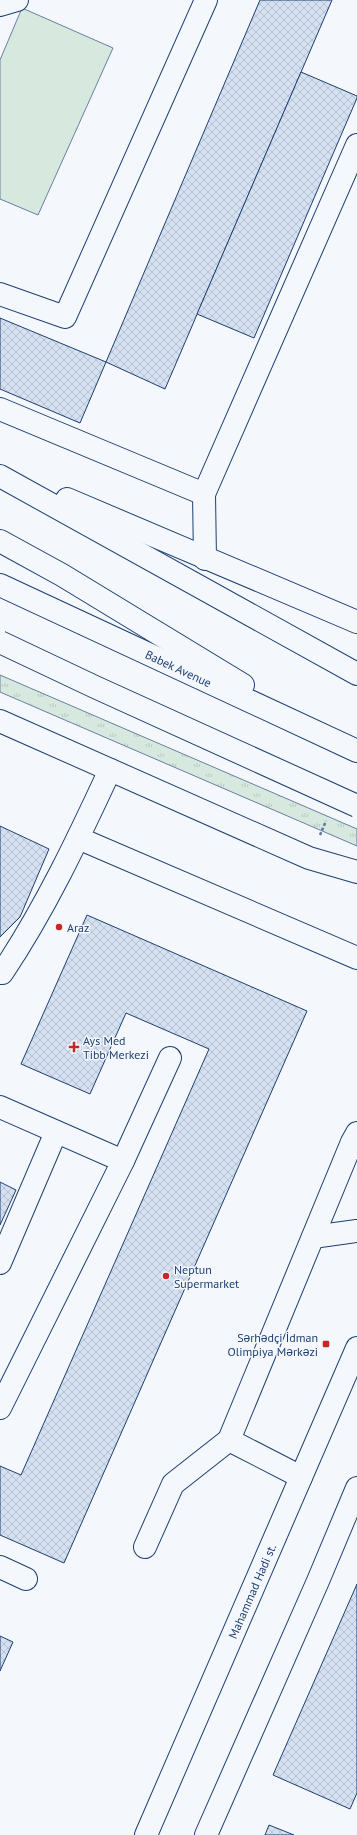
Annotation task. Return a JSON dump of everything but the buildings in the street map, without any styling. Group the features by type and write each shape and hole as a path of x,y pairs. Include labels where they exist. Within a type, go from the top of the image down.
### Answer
{"main road":[{"path":"0,5 17,0"},
{"path":"0,294 64,317 206,0"},
{"path":"205,559 204,494 357,145"},
{"path":"0,409 204,494"},
{"path":"0,470 205,559 357,622"},
{"path":"0,476 357,674"},
{"path":"0,541 62,575 334,741"},
{"name":"Babek Avenue","path":"0,585 357,751"},
{"path":"0,642 95,687 357,806"},
{"path":"0,646 95,687"},
{"path":"1,723 309,858 357,872"},
{"path":"1,975 23,942 78,838 110,770"},
{"path":"78,838 357,958"},
{"path":"309,858 357,888"},
{"path":"0,1408 123,1161 170,1058"},
{"path":"0,1108 123,1161"},
{"path":"0,1263 56,1132"},
{"path":"144,1548 173,1484 229,1440 357,1133"},
{"path":"313,1236 357,1231"},
{"name":"Mahammad Hadi st.","path":"146,1835 357,1348"},
{"path":"229,1440 301,1477"},
{"path":"206,1835 318,1581 357,1488"},
{"path":"318,1581 357,1518"},
{"path":"0,1567 26,1579"}],"green space":[{"path":"22,8 113,48 38,215 0,199 0,60"},
{"path":"0,675 357,829 357,846 0,692"}],"place":[{"name":"Araz","path":"59,927"},
{"name":"Ays Med Tibb Merkezi","path":"74,1047"},
{"name":"Neptun Supermarket","path":"166,1276"},
{"name":"Sərhədçi İdman Olimpiya Mərkəzi","path":"326,1344"}]}
